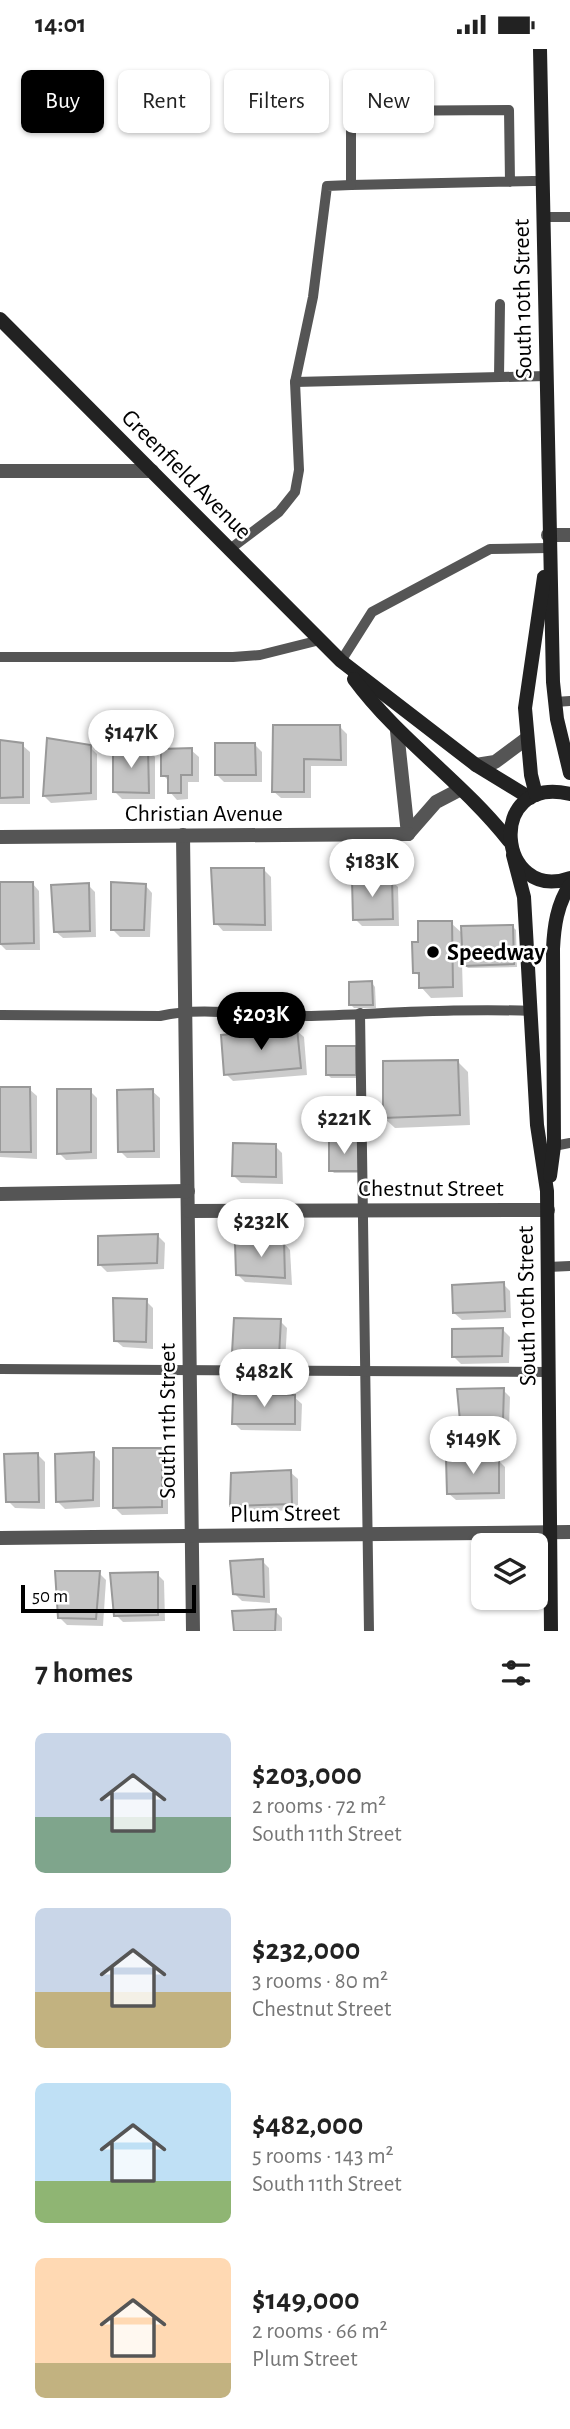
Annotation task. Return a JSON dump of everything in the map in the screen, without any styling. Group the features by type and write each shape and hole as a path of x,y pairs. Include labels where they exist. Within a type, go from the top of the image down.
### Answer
{"main road":[{"name":"South 10th Street","path":"540,49 548,542 555,702 570,773"},
{"name":"Greenfield Avenue","path":"0,319 341,661 476,765 533,796"},
{"name":"South 10th Street","path":"533,796 525,708 548,542"},
{"name":"Greenfield Avenue","path":"341,661 378,711 493,820 522,867 534,876 548,881 570,878"},
{"path":"511,848 512,821 533,796 559,791 570,794"},
{"name":"South 10th Street","path":"511,848 524,897 537,1125 548,1210 551,1631"},
{"name":"South 10th Street","path":"547,1191 554,1146 553,949 555,924 564,894 570,885"}],"street":[{"path":"0,471 152,471"},
{"path":"548,542 570,535"},
{"path":"397,730 408,834"},
{"path":"476,765 495,762 526,739"},
{"path":"408,834 436,802 459,790"},
{"name":"Christian Avenue","path":"0,837 408,834"},
{"path":"0,1193 188,1191 183,835"},
{"name":"South 11th Street","path":"188,1191 193,1631"},
{"name":"Chestnut Street","path":"189,1211 548,1210"},
{"name":"Plum Street","path":"0,1538 570,1532"}],"lane":[{"path":"351,185 351,111 509,110 509,182"},
{"path":"230,549 279,512 295,492 299,470 295,382 313,297 327,186 543,181"},
{"path":"544,217 570,217"},
{"path":"499,377 500,304"},
{"path":"295,382 546,376"},
{"path":"341,661 372,612 490,549 548,542"},
{"path":"0,657 260,656 320,640"},
{"path":"555,702 570,701"},
{"path":"0,1014 160,1016 186,1010 268,1016 532,1011"},
{"path":"360,1013 365,1211 369,1631"},
{"path":"554,1146 570,1143"},
{"path":"548,1266 570,1266"},
{"path":"0,1369 175,1369 189,1373 549,1373"}],"building":[{"path":"273,725 340,725 341,760 304,759 304,792 272,792"},
{"path":"47,738 91,745 91,793 43,796"},
{"path":"0,740 23,743 23,797 0,798"},
{"path":"215,743 255,743 256,775 215,775"},
{"path":"113,747 148,748 149,793 113,792"},
{"path":"192,748 192,775 181,775 181,793 168,793 168,776 161,776 161,749"},
{"path":"211,868 264,868 265,925 214,924"},
{"path":"392,878 393,919 353,920 352,879"},
{"path":"0,882 33,882 34,943 0,944"},
{"path":"111,882 146,884 144,930 111,930"},
{"path":"89,883 90,931 54,932 51,885"},
{"path":"418,921 452,921 453,987 419,988 419,973 413,973 412,942 418,942"},
{"path":"513,925 514,964 463,966 461,926"},
{"path":"372,981 373,1005 349,1005 349,982"},
{"path":"297,1028 301,1068 224,1075 221,1035"},
{"path":"326,1046 356,1046 356,1075 326,1075"},
{"path":"458,1060 460,1115 383,1118 383,1061"},
{"path":"0,1087 30,1087 31,1152 0,1152"},
{"path":"57,1089 91,1089 91,1152 57,1154"},
{"path":"153,1089 154,1151 118,1152 117,1090"},
{"path":"329,1141 358,1141 359,1171 329,1171"},
{"path":"233,1143 276,1144 276,1177 232,1176"},
{"path":"158,1234 157,1263 98,1265 98,1236"},
{"path":"284,1241 285,1278 236,1275 235,1243"},
{"path":"504,1282 505,1311 453,1313 452,1285"},
{"path":"113,1298 147,1299 146,1342 114,1341"},
{"path":"234,1318 281,1319 279,1356 232,1353"},
{"path":"503,1328 502,1356 452,1357 452,1329"},
{"path":"504,1388 503,1420 460,1421 457,1389"},
{"path":"233,1394 295,1395 295,1424 232,1424"},
{"path":"113,1448 162,1448 162,1507 113,1508"},
{"path":"94,1452 93,1500 56,1502 55,1454"},
{"path":"38,1453 39,1502 6,1502 4,1454"},
{"path":"446,1458 499,1458 499,1493 447,1494"},
{"path":"291,1470 292,1504 230,1506 231,1473"},
{"path":"263,1559 264,1597 233,1594 230,1561"},
{"path":"55,1571 100,1571 96,1619 58,1618"},
{"path":"158,1572 158,1615 114,1616 110,1573"},
{"path":"276,1609 275,1631 234,1631 232,1611"}],"place":[{"name":"Speedway","path":"433,952"}]}
